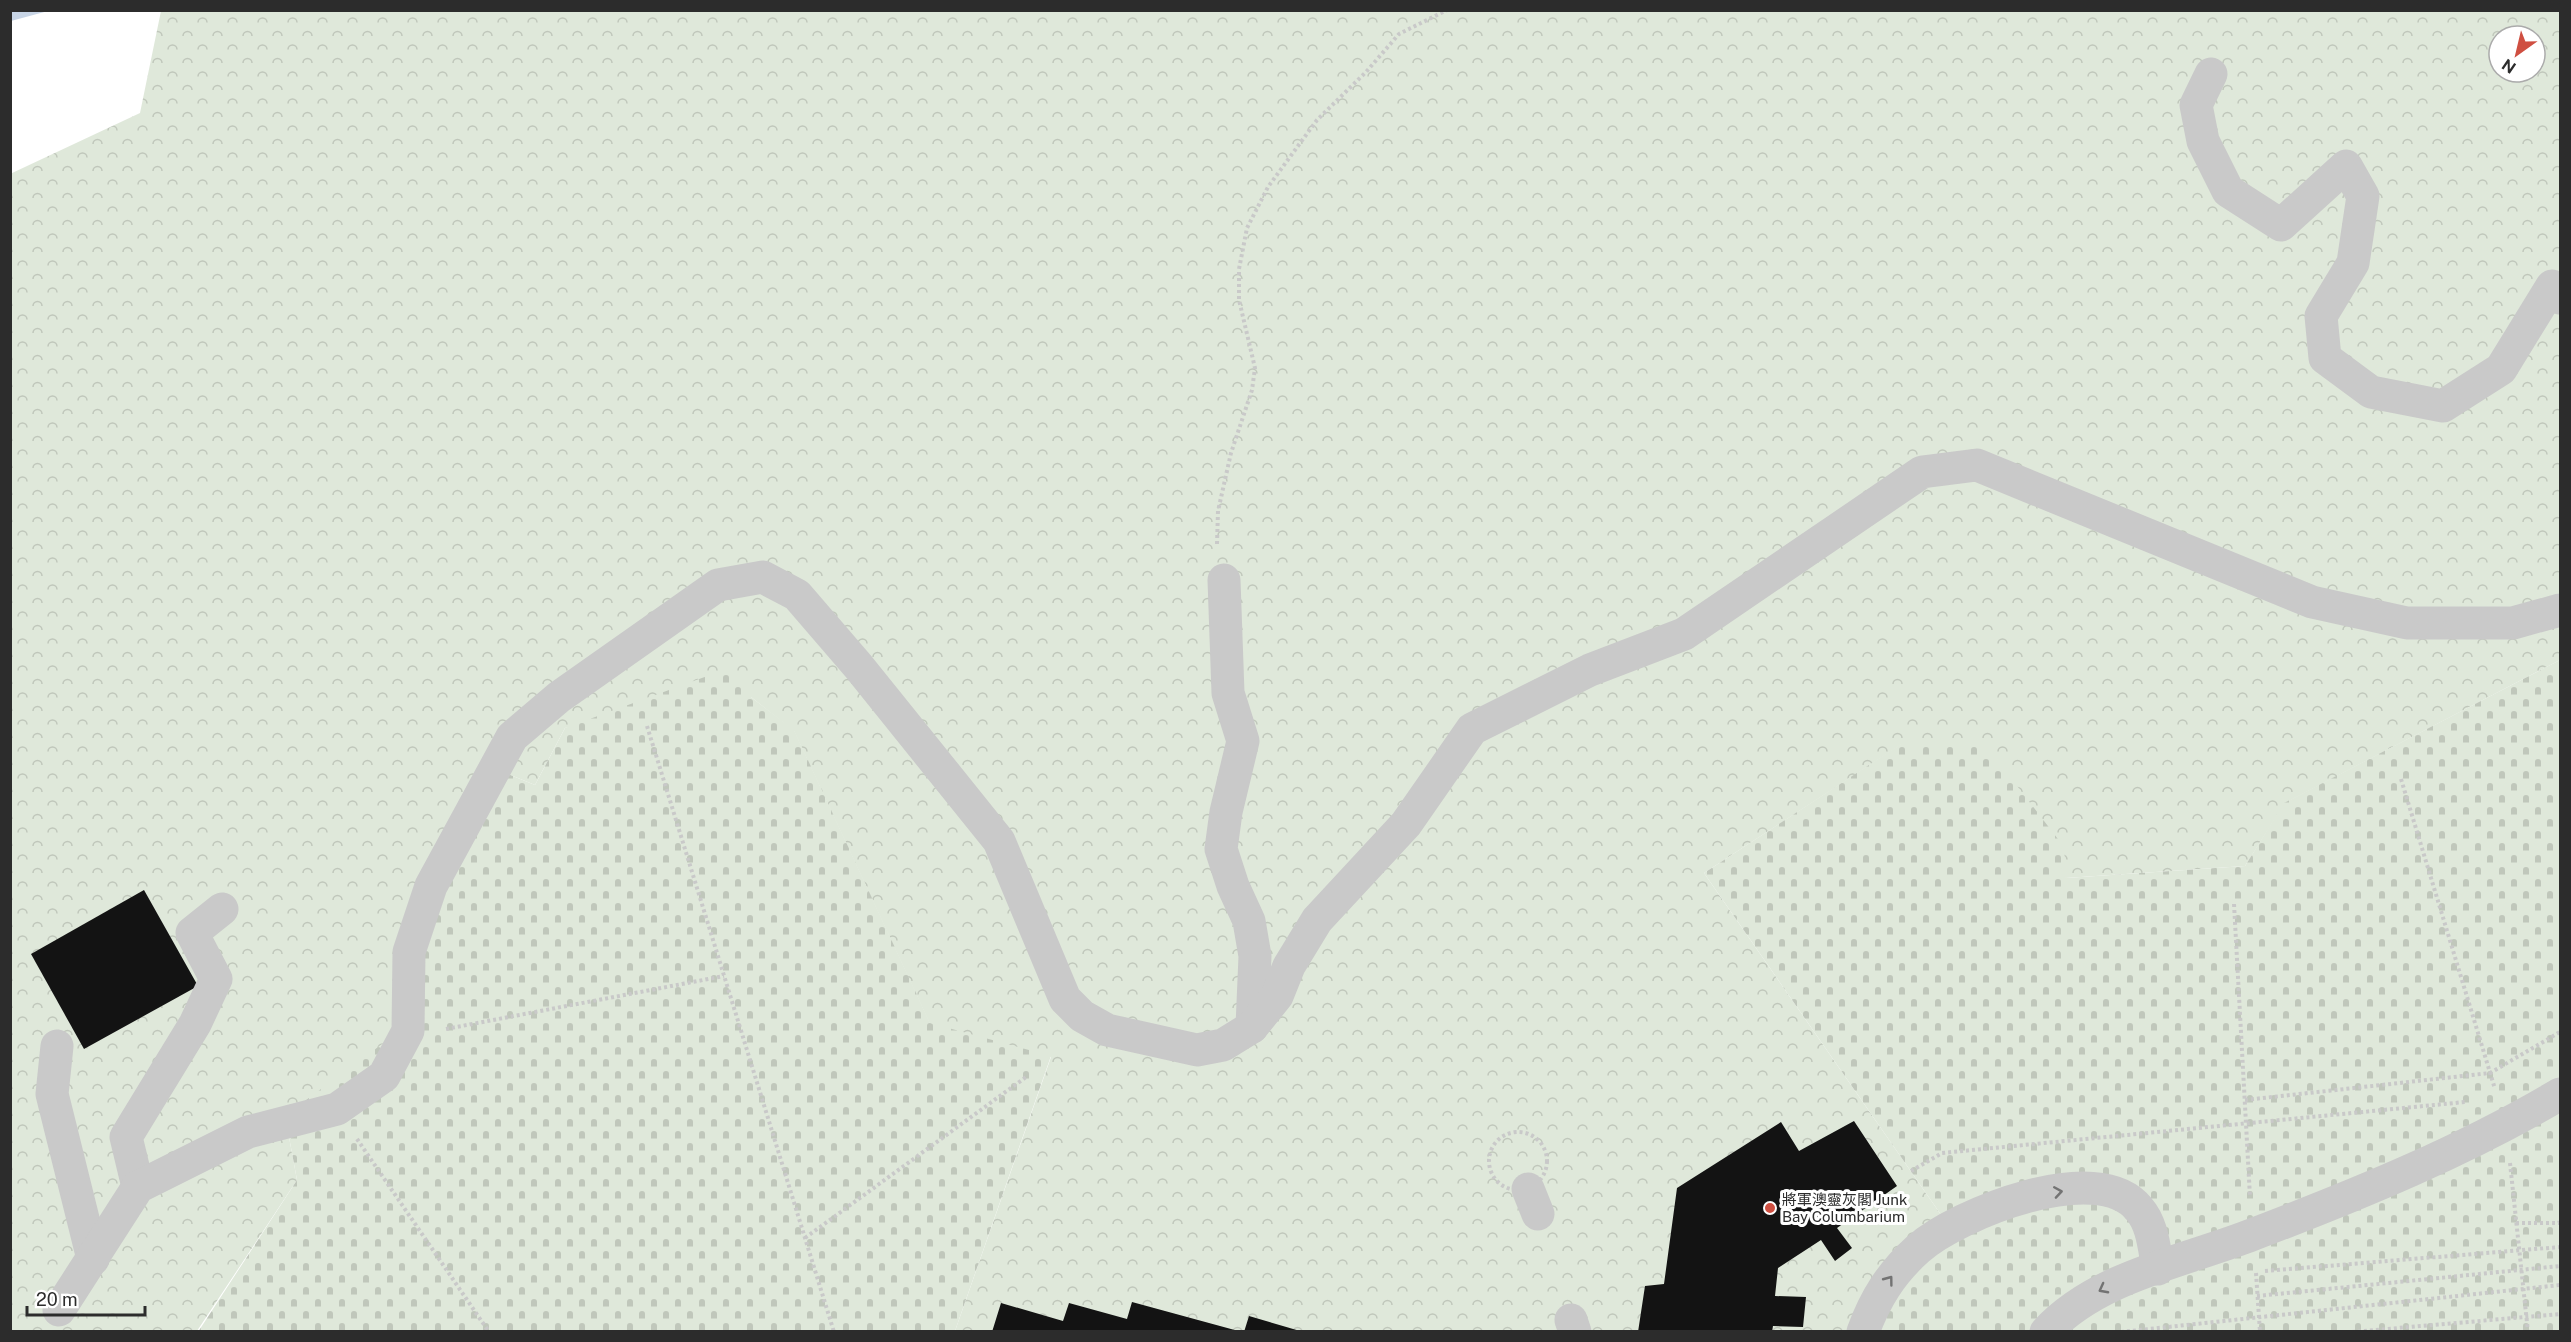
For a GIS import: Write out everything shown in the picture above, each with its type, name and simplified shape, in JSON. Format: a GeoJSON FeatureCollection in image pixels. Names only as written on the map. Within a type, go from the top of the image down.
{"type":"FeatureCollection","features":[{"type":"Feature","properties":{"kind":"street"},"geometry":{"type":"LineString","coordinates":[[2211,74],[2196,105],[2203,141],[2228,191],[2281,225],[2346,166],[2363,196],[2353,263],[2321,316],[2325,358],[2371,392],[2443,406],[2501,369],[2552,286],[2560,298]]}},
{"type":"Feature","properties":{"kind":"street"},"geometry":{"type":"LineString","coordinates":[[59,1310],[138,1187],[249,1132],[337,1109],[384,1076],[408,1031],[409,952],[431,886],[512,737],[559,697],[718,585],[763,577],[797,595],[859,667],[999,841],[1053,976],[1065,999],[1082,1016],[1107,1030],[1197,1050],[1223,1045],[1252,1027],[1277,996],[1289,966],[1317,920],[1406,824],[1472,729],[1590,670],[1684,634],[1922,472],[1977,465],[2312,602],[2407,623],[2513,623],[2560,610]]}},
{"type":"Feature","properties":{"kind":"street"},"geometry":{"type":"LineString","coordinates":[[1224,580],[1228,693],[1243,741],[1226,812],[1221,849],[1233,886],[1249,921],[1256,956],[1252,1027]]}},
{"type":"Feature","properties":{"kind":"street"},"geometry":{"type":"LineString","coordinates":[[138,1187],[126,1137],[195,1024],[216,979],[192,933],[222,909]]}},
{"type":"Feature","properties":{"kind":"street"},"geometry":{"type":"LineString","coordinates":[[57,1046],[52,1094],[93,1259]]}},
{"type":"Feature","properties":{"kind":"street"},"geometry":{"type":"LineString","coordinates":[[2046,1332],[2061,1315],[2106,1287],[2253,1235],[2359,1193],[2502,1112],[2560,1094]]}},
{"type":"Feature","properties":{"kind":"street"},"geometry":{"type":"LineString","coordinates":[[1863,1332],[1883,1288],[1897,1269],[1919,1248],[1964,1220],[2022,1198],[2078,1188],[2110,1190],[2127,1197],[2138,1207],[2148,1222],[2158,1269]]}},
{"type":"Feature","properties":{"kind":"path"},"geometry":{"type":"LineString","coordinates":[[1217,546],[1218,511],[1232,453],[1252,390],[1255,368],[1239,300],[1239,269],[1247,228],[1268,188],[1317,120],[1366,72],[1399,34],[1447,10]]}},
{"type":"Feature","properties":{"kind":"path"},"geometry":{"type":"LineString","coordinates":[[647,726],[834,1332]]}},
{"type":"Feature","properties":{"kind":"path"},"geometry":{"type":"LineString","coordinates":[[2401,779],[2502,1112],[2528,1332]]}},
{"type":"Feature","properties":{"kind":"path"},"geometry":{"type":"LineString","coordinates":[[2234,904],[2260,1332]]}},
{"type":"Feature","properties":{"kind":"path"},"geometry":{"type":"LineString","coordinates":[[442,1030],[724,976]]}},
{"type":"Feature","properties":{"kind":"path"},"geometry":{"type":"LineString","coordinates":[[2245,1100],[2490,1073],[2560,1032]]}},
{"type":"Feature","properties":{"kind":"path"},"geometry":{"type":"LineString","coordinates":[[805,1238],[1026,1077]]}},
{"type":"Feature","properties":{"kind":"path"},"geometry":{"type":"LineString","coordinates":[[337,1109],[489,1332]]}},
{"type":"Feature","properties":{"kind":"path"},"geometry":{"type":"LineString","coordinates":[[1911,1171],[1942,1153],[2246,1122],[2502,1112]]}},
{"type":"Feature","properties":{"kind":"path"},"geometry":{"type":"LineString","coordinates":[[2516,1223],[2559,1223],[2560,1220]]}},
{"type":"Feature","properties":{"kind":"path"},"geometry":{"type":"LineString","coordinates":[[2256,1272],[2560,1247]]}},
{"type":"Feature","properties":{"kind":"path"},"geometry":{"type":"LineString","coordinates":[[2257,1296],[2560,1266]]}},
{"type":"Feature","properties":{"kind":"path"},"geometry":{"type":"LineString","coordinates":[[2121,1332],[2560,1285]]}},
{"type":"Feature","properties":{"kind":"path"},"geometry":{"type":"LineString","coordinates":[[2352,1332],[2560,1314]]}},
{"type":"Feature","properties":{"kind":"green space"},"geometry":{"type":"Polygon","coordinates":[[[161,11],[2560,11],[2560,660],[2285,803],[2245,866],[2066,878],[1985,745],[1902,744],[1704,873],[1946,1222],[1865,1331],[955,1331],[1051,1057],[930,1024],[794,731],[751,697],[565,728],[535,785],[486,765],[408,1025],[289,1137],[297,1180],[197,1331],[11,1331],[10,174],[140,113],[161,11]]]}},
{"type":"Feature","properties":{"kind":"green space"},"geometry":{"type":"Polygon","coordinates":[[[2560,660],[2560,1331],[1865,1331],[1946,1222],[1704,873],[1901,744],[1985,744],[2064,847],[2066,878],[2245,866],[2284,803],[2560,660]]]}},
{"type":"Feature","properties":{"kind":"green space"},"geometry":{"type":"Polygon","coordinates":[[[732,667],[751,697],[794,730],[930,1023],[1051,1056],[955,1331],[198,1332],[297,1180],[289,1137],[298,1106],[408,1025],[397,956],[486,765],[535,785],[565,728],[732,667]]]}},
{"type":"Feature","properties":{"kind":"water"},"geometry":{"type":"Polygon","coordinates":[[[11,10],[48,10],[48,11],[11,21],[11,10]]]}},
{"type":"Feature","properties":{"kind":"building"},"geometry":{"type":"Polygon","coordinates":[[[144,890],[198,986],[84,1049],[31,954],[144,890]]]}},
{"type":"Feature","properties":{"kind":"building","name":"將軍澳靈灰閣 Junk Bay Columbarium"},"geometry":{"type":"Polygon","coordinates":[[[1854,1121],[1897,1186],[1837,1228],[1852,1248],[1835,1261],[1821,1240],[1778,1268],[1775,1296],[1806,1297],[1803,1327],[1773,1326],[1772,1332],[1638,1332],[1645,1286],[1664,1284],[1677,1188],[1781,1122],[1799,1151],[1854,1121]]]}},
{"type":"Feature","properties":{"kind":"building"},"geometry":{"type":"Polygon","coordinates":[[[1132,1302],[1242,1332],[992,1332],[1001,1303],[1063,1321],[1069,1303],[1127,1319],[1132,1302]]]}},
{"type":"Feature","properties":{"kind":"building"},"geometry":{"type":"Polygon","coordinates":[[[1249,1316],[1300,1331],[1300,1332],[1244,1332],[1249,1316]]]}},
{"type":"Feature","properties":{"kind":"place","name":"將軍澳靈灰閣 Junk Bay Columbarium"},"geometry":{"type":"Point","coordinates":[1770,1208]}}]}
